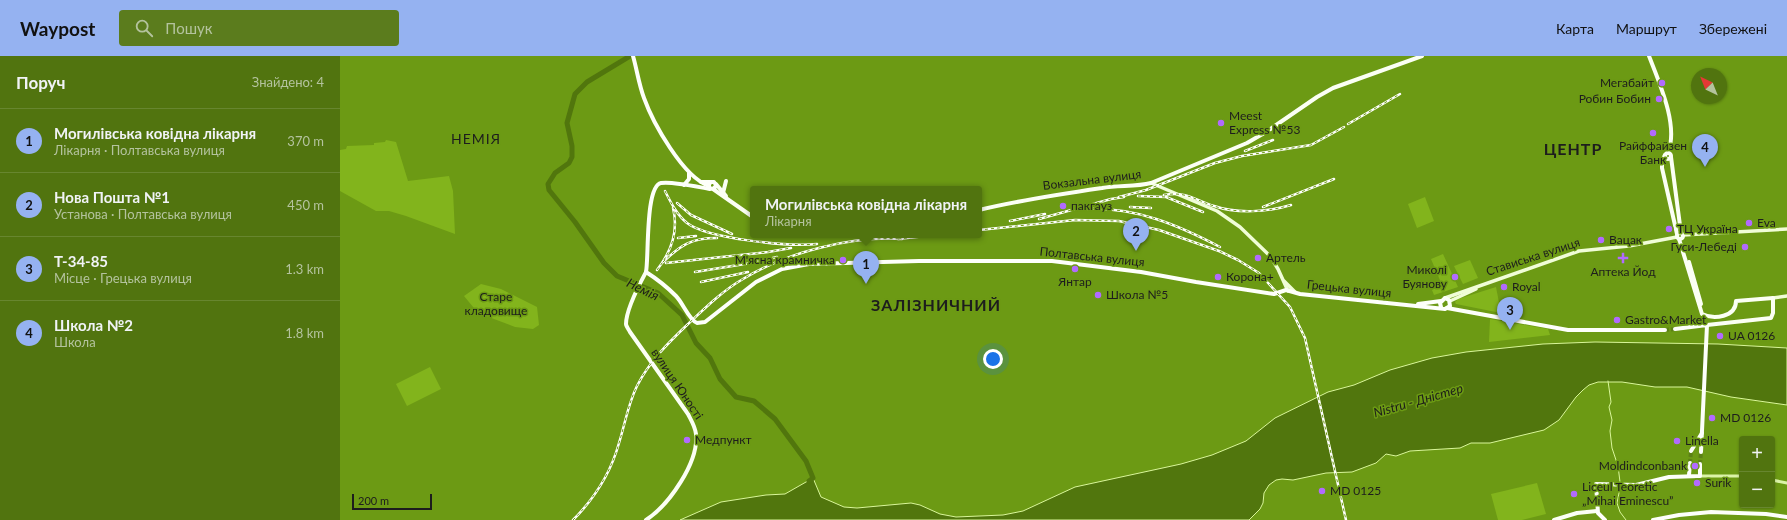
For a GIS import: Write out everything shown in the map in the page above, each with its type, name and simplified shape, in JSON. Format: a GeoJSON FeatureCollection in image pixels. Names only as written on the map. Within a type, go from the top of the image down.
{"type":"FeatureCollection","features":[{"type":"Feature","properties":{"kind":"highway"},"geometry":{"type":"LineString","coordinates":[[633,56],[643,96],[651,116],[689,173],[701,182],[710,186]]}},
{"type":"Feature","properties":{"kind":"highway"},"geometry":{"type":"LineString","coordinates":[[683,185],[689,179],[689,173]]}},
{"type":"Feature","properties":{"kind":"highway"},"geometry":{"type":"LineString","coordinates":[[646,272],[647,238],[655,188],[661,183],[699,187],[716,184]]}},
{"type":"Feature","properties":{"kind":"highway","name":"Полтавська вулиця"},"geometry":{"type":"LineString","coordinates":[[646,272],[668,288],[683,305],[693,321],[700,324],[705,322],[733,298],[763,278],[782,269],[809,264],[918,261],[1052,261],[1123,270],[1274,294],[1287,291]]}},
{"type":"Feature","properties":{"kind":"highway","name":"Грецька вулиця"},"geometry":{"type":"LineString","coordinates":[[1287,291],[1447,308]]}},
{"type":"Feature","properties":{"kind":"highway"},"geometry":{"type":"LineString","coordinates":[[1441,307],[1440,303],[1443,299],[1461,310]]}},
{"type":"Feature","properties":{"kind":"highway","name":"Грецька вулиця"},"geometry":{"type":"LineString","coordinates":[[1410,305],[1443,299]]}},
{"type":"Feature","properties":{"kind":"highway"},"geometry":{"type":"LineString","coordinates":[[1450,302],[1447,308],[1568,330],[1665,330]]}},
{"type":"Feature","properties":{"kind":"highway"},"geometry":{"type":"LineString","coordinates":[[1675,329],[1707,325],[1701,452]]}},
{"type":"Feature","properties":{"kind":"highway"},"geometry":{"type":"LineString","coordinates":[[1691,451],[1702,433]]}},
{"type":"Feature","properties":{"kind":"highway"},"geometry":{"type":"LineString","coordinates":[[1689,475],[1690,463]]}},
{"type":"Feature","properties":{"kind":"highway"},"geometry":{"type":"LineString","coordinates":[[1604,520],[1599,516],[1597,511],[1596,484],[1639,485],[1669,477],[1689,475],[1700,476],[1700,464]]}},
{"type":"Feature","properties":{"kind":"highway"},"geometry":{"type":"LineString","coordinates":[[1653,520],[1679,515],[1711,512],[1766,514],[1787,517]]}},
{"type":"Feature","properties":{"kind":"main road"},"geometry":{"type":"LineString","coordinates":[[1151,183],[1247,143],[1333,88],[1422,56]]}},
{"type":"Feature","properties":{"kind":"main road"},"geometry":{"type":"LineString","coordinates":[[1650,56],[1662,92],[1671,131],[1667,154],[1662,161],[1662,168],[1699,309],[1702,314],[1708,317],[1716,317],[1730,313],[1736,308],[1736,301],[1787,296]]}},
{"type":"Feature","properties":{"kind":"main road"},"geometry":{"type":"LineString","coordinates":[[1667,154],[1671,154],[1680,237]]}},
{"type":"Feature","properties":{"kind":"main road"},"geometry":{"type":"LineString","coordinates":[[723,193],[726,181]]}},
{"type":"Feature","properties":{"kind":"main road","name":"Вокзальна вулиця"},"geometry":{"type":"LineString","coordinates":[[982,209],[1037,197],[1122,185],[1142,185],[1151,183],[1217,211],[1236,224],[1270,256],[1278,269],[1287,291]]}},
{"type":"Feature","properties":{"kind":"main road"},"geometry":{"type":"LineString","coordinates":[[716,184],[729,200]]}},
{"type":"Feature","properties":{"kind":"main road"},"geometry":{"type":"LineString","coordinates":[[710,186],[750,215]]}},
{"type":"Feature","properties":{"kind":"main road","name":"Стависька вулиця"},"geometry":{"type":"LineString","coordinates":[[1443,299],[1579,251],[1629,246],[1680,237],[1787,229]]}},
{"type":"Feature","properties":{"kind":"main road","name":"Стависька вулиця"},"geometry":{"type":"LineString","coordinates":[[1450,302],[1483,287],[1582,252],[1629,248],[1680,237]]}},
{"type":"Feature","properties":{"kind":"main road","name":"вулиця Юності"},"geometry":{"type":"LineString","coordinates":[[646,272],[642,278],[628,313],[626,325],[688,414],[695,428],[696,434],[695,448],[690,463],[677,485],[659,510],[646,520]]}},
{"type":"Feature","properties":{"kind":"main road"},"geometry":{"type":"LineString","coordinates":[[1280,292],[1283,281]]}},
{"type":"Feature","properties":{"kind":"main road","name":"Вокзальна вулиця"},"geometry":{"type":"LineString","coordinates":[[1283,281],[1296,293]]}},
{"type":"Feature","properties":{"kind":"main road"},"geometry":{"type":"LineString","coordinates":[[1707,325],[1768,318],[1772,316],[1773,298]]}},
{"type":"Feature","properties":{"kind":"main road"},"geometry":{"type":"LineString","coordinates":[[1554,520],[1577,513],[1597,511]]}},
{"type":"Feature","properties":{"kind":"street"},"geometry":{"type":"LineString","coordinates":[[1700,476],[1739,476]]}},
{"type":"Feature","properties":{"kind":"street"},"geometry":{"type":"LineString","coordinates":[[1775,481],[1787,483]]}},
{"type":"Feature","properties":{"kind":"green space"},"geometry":{"type":"Polygon","coordinates":[[[386,140],[396,142],[408,181],[449,176],[453,191],[455,234],[389,211],[376,211],[340,191],[340,150],[346,149],[347,146],[374,145],[374,143],[385,142],[386,140]]]}},
{"type":"Feature","properties":{"kind":"green space"},"geometry":{"type":"Polygon","coordinates":[[[1425,197],[1434,221],[1417,228],[1408,204],[1425,197]]]}},
{"type":"Feature","properties":{"kind":"green space"},"geometry":{"type":"Polygon","coordinates":[[[1443,254],[1458,287],[1434,295],[1432,290],[1442,285],[1431,259],[1443,254]]]}},
{"type":"Feature","properties":{"kind":"green space"},"geometry":{"type":"Polygon","coordinates":[[[1470,260],[1478,278],[1463,284],[1454,266],[1470,260]]]}},
{"type":"Feature","properties":{"kind":"green space","name":"Старе кладовище"},"geometry":{"type":"Polygon","coordinates":[[[481,284],[501,289],[537,307],[539,325],[533,329],[515,327],[478,313],[464,296],[481,284]]]}},
{"type":"Feature","properties":{"kind":"green space"},"geometry":{"type":"Polygon","coordinates":[[[1496,287],[1501,313],[1456,304],[1455,302],[1458,299],[1496,287]]]}},
{"type":"Feature","properties":{"kind":"green space"},"geometry":{"type":"Polygon","coordinates":[[[1490,319],[1548,329],[1550,335],[1489,342],[1490,319]]]}},
{"type":"Feature","properties":{"kind":"green space"},"geometry":{"type":"Polygon","coordinates":[[[430,367],[441,389],[407,406],[396,384],[430,367]]]}},
{"type":"Feature","properties":{"kind":"green space"},"geometry":{"type":"Polygon","coordinates":[[[1537,483],[1546,514],[1522,520],[1498,520],[1491,494],[1537,483]]]}},
{"type":"Feature","properties":{"kind":"water","name":"Nistru - Дністер"},"geometry":{"type":"Polygon","coordinates":[[[1595,342],[1718,344],[1787,348],[1787,405],[1731,397],[1687,387],[1655,387],[1622,382],[1598,382],[1589,385],[1583,390],[1559,420],[1544,430],[1490,443],[1471,443],[1460,448],[1410,451],[1396,456],[1386,454],[1376,463],[1352,472],[1326,473],[1293,480],[1276,480],[1269,485],[1264,493],[1263,503],[1260,509],[1249,520],[680,520],[721,502],[766,495],[785,494],[813,478],[821,497],[844,507],[857,508],[911,503],[920,505],[940,514],[956,517],[1003,515],[1023,511],[1075,487],[1181,464],[1212,455],[1246,441],[1275,418],[1328,392],[1354,385],[1390,370],[1432,358],[1466,352],[1543,344],[1595,342]]]}},
{"type":"Feature","properties":{"kind":"pier"},"geometry":{"type":"Polygon","coordinates":[[[1319,394],[1337,475],[1335,475],[1317,395],[1319,394]]]}},
{"type":"Feature","properties":{"kind":"waterway","name":"Немія"},"geometry":{"type":"LineString","coordinates":[[630,56],[587,82],[575,94],[567,123],[572,146],[572,157],[569,163],[555,173],[548,184],[549,190],[575,222],[604,263],[617,276],[658,293],[682,315],[696,343],[710,358],[720,379],[736,397],[754,401],[775,419],[806,461],[813,478],[809,481]]}},
{"type":"Feature","properties":{"kind":"waterway"},"geometry":{"type":"LineString","coordinates":[[1608,381],[1611,402],[1609,407],[1612,420],[1610,431],[1612,448],[1618,466],[1620,482]]}},
{"type":"Feature","properties":{"kind":"waterway"},"geometry":{"type":"LineString","coordinates":[[1620,488],[1617,503],[1620,512],[1626,520]]}},
{"type":"Feature","properties":{"kind":"tunnel"},"geometry":{"type":"LineString","coordinates":[[1665,330],[1675,329]]}},
{"type":"Feature","properties":{"kind":"tunnel"},"geometry":{"type":"LineString","coordinates":[[1690,463],[1691,451]]}},
{"type":"Feature","properties":{"kind":"tunnel"},"geometry":{"type":"LineString","coordinates":[[1700,464],[1701,452]]}},
{"type":"Feature","properties":{"kind":"railway"},"geometry":{"type":"LineString","coordinates":[[1348,124],[1400,94]]}},
{"type":"Feature","properties":{"kind":"railway"},"geometry":{"type":"LineString","coordinates":[[1119,197],[1146,190],[1215,163],[1242,156],[1311,145],[1344,127]]}},
{"type":"Feature","properties":{"kind":"railway"},"geometry":{"type":"LineString","coordinates":[[1245,151],[1273,140]]}},
{"type":"Feature","properties":{"kind":"railway"},"geometry":{"type":"LineString","coordinates":[[1263,207],[1334,179]]}},
{"type":"Feature","properties":{"kind":"railway"},"geometry":{"type":"LineString","coordinates":[[665,191],[677,213],[687,223],[698,229],[750,241],[805,245],[817,244]]}},
{"type":"Feature","properties":{"kind":"railway"},"geometry":{"type":"LineString","coordinates":[[1164,195],[1184,195],[1223,209],[1242,211],[1263,211],[1291,205]]}},
{"type":"Feature","properties":{"kind":"railway"},"geometry":{"type":"LineString","coordinates":[[1138,196],[1166,197],[1203,212]]}},
{"type":"Feature","properties":{"kind":"railway"},"geometry":{"type":"LineString","coordinates":[[1039,219],[1111,199],[1124,197]]}},
{"type":"Feature","properties":{"kind":"railway"},"geometry":{"type":"LineString","coordinates":[[677,203],[691,215],[732,234]]}},
{"type":"Feature","properties":{"kind":"railway"},"geometry":{"type":"LineString","coordinates":[[1130,207],[1151,208]]}},
{"type":"Feature","properties":{"kind":"railway"},"geometry":{"type":"LineString","coordinates":[[657,270],[670,249],[675,225],[673,208]]}},
{"type":"Feature","properties":{"kind":"railway"},"geometry":{"type":"LineString","coordinates":[[1087,209],[1105,209],[1140,214],[1172,225],[1220,247]]}},
{"type":"Feature","properties":{"kind":"railway"},"geometry":{"type":"LineString","coordinates":[[1010,221],[1045,214]]}},
{"type":"Feature","properties":{"kind":"railway"},"geometry":{"type":"LineString","coordinates":[[982,230],[1075,220],[1119,221],[1159,230],[1219,251],[1238,260],[1259,273],[1290,307],[1305,338],[1346,520]]}},
{"type":"Feature","properties":{"kind":"railway"},"geometry":{"type":"LineString","coordinates":[[678,238],[696,236]]}},
{"type":"Feature","properties":{"kind":"railway"},"geometry":{"type":"LineString","coordinates":[[663,262],[675,251],[693,241],[717,238]]}},
{"type":"Feature","properties":{"kind":"railway"},"geometry":{"type":"LineString","coordinates":[[898,239],[907,238]]}},
{"type":"Feature","properties":{"kind":"railway"},"geometry":{"type":"LineString","coordinates":[[573,520],[595,494],[606,475],[616,454],[631,400],[647,369],[666,346],[714,300],[735,284],[760,269],[799,254],[841,243],[862,240],[902,239]]}},
{"type":"Feature","properties":{"kind":"railway"},"geometry":{"type":"LineString","coordinates":[[666,263],[768,252],[791,248]]}},
{"type":"Feature","properties":{"kind":"railway"},"geometry":{"type":"LineString","coordinates":[[695,272],[751,263],[777,257]]}},
{"type":"Feature","properties":{"kind":"railway"},"geometry":{"type":"LineString","coordinates":[[701,282],[748,272]]}},
{"type":"Feature","properties":{"kind":"place","name":"Мегабайт"},"geometry":{"type":"Point","coordinates":[1662,83]}},
{"type":"Feature","properties":{"kind":"place","name":"Робин Бобин"},"geometry":{"type":"Point","coordinates":[1659,99]}},
{"type":"Feature","properties":{"kind":"place","name":"Meest Express №53"},"geometry":{"type":"Point","coordinates":[1221,123]}},
{"type":"Feature","properties":{"kind":"place","name":"Райффайзен Банк"},"geometry":{"type":"Point","coordinates":[1653,133]}},
{"type":"Feature","properties":{"kind":"place","name":"Школа №2"},"geometry":{"type":"Point","coordinates":[1705,167]}},
{"type":"Feature","properties":{"kind":"place","name":"пакгауз"},"geometry":{"type":"Point","coordinates":[1063,206]}},
{"type":"Feature","properties":{"kind":"place","name":"Eva"},"geometry":{"type":"Point","coordinates":[1749,223]}},
{"type":"Feature","properties":{"kind":"place","name":"ТЦ Україна"},"geometry":{"type":"Point","coordinates":[1669,229]}},
{"type":"Feature","properties":{"kind":"place","name":"Вацак"},"geometry":{"type":"Point","coordinates":[1601,240]}},
{"type":"Feature","properties":{"kind":"place","name":"Гуси-Лебеді"},"geometry":{"type":"Point","coordinates":[1745,247]}},
{"type":"Feature","properties":{"kind":"place","name":"Нова Пошта №1"},"geometry":{"type":"Point","coordinates":[1136,251]}},
{"type":"Feature","properties":{"kind":"place","name":"Артель"},"geometry":{"type":"Point","coordinates":[1258,258]}},
{"type":"Feature","properties":{"kind":"place","name":"Аптека Йод"},"geometry":{"type":"Point","coordinates":[1623,258]}},
{"type":"Feature","properties":{"kind":"place","name":"М'ясна крамничка"},"geometry":{"type":"Point","coordinates":[843,260]}},
{"type":"Feature","properties":{"kind":"place","name":"Янтар"},"geometry":{"type":"Point","coordinates":[1075,269]}},
{"type":"Feature","properties":{"kind":"place","name":"Корона+"},"geometry":{"type":"Point","coordinates":[1218,277]}},
{"type":"Feature","properties":{"kind":"place","name":"Миколі Буянову"},"geometry":{"type":"Point","coordinates":[1455,277]}},
{"type":"Feature","properties":{"kind":"place","name":"Могилівська ковідна лікарня"},"geometry":{"type":"Point","coordinates":[866,284]}},
{"type":"Feature","properties":{"kind":"place","name":"Royal"},"geometry":{"type":"Point","coordinates":[1504,287]}},
{"type":"Feature","properties":{"kind":"place","name":"Школа №5"},"geometry":{"type":"Point","coordinates":[1098,295]}},
{"type":"Feature","properties":{"kind":"place","name":"Gastro&Market"},"geometry":{"type":"Point","coordinates":[1617,320]}},
{"type":"Feature","properties":{"kind":"place","name":"Т-34-85"},"geometry":{"type":"Point","coordinates":[1510,330]}},
{"type":"Feature","properties":{"kind":"place","name":"UA 0126"},"geometry":{"type":"Point","coordinates":[1720,336]}},
{"type":"Feature","properties":{"kind":"place","name":"MD 0126"},"geometry":{"type":"Point","coordinates":[1712,418]}},
{"type":"Feature","properties":{"kind":"place","name":"Медпункт"},"geometry":{"type":"Point","coordinates":[687,440]}},
{"type":"Feature","properties":{"kind":"place","name":"Linella"},"geometry":{"type":"Point","coordinates":[1677,441]}},
{"type":"Feature","properties":{"kind":"place","name":"Moldindconbank"},"geometry":{"type":"Point","coordinates":[1695,466]}},
{"type":"Feature","properties":{"kind":"place","name":"Surik"},"geometry":{"type":"Point","coordinates":[1697,483]}},
{"type":"Feature","properties":{"kind":"place","name":"MD 0125"},"geometry":{"type":"Point","coordinates":[1322,491]}},
{"type":"Feature","properties":{"kind":"place","name":"Liceul Teoretic „Mihai Eminescu”"},"geometry":{"type":"Point","coordinates":[1574,494]}},
{"type":"Feature","properties":{"kind":"district","name":"НЕМІЯ"},"geometry":{"type":"Point","coordinates":[476,139]}},
{"type":"Feature","properties":{"kind":"district","name":"ЦЕНТР"},"geometry":{"type":"Point","coordinates":[1573,149]}},
{"type":"Feature","properties":{"kind":"district","name":"ЗАЛІЗНИЧНИЙ"},"geometry":{"type":"Point","coordinates":[936,305]}}]}
